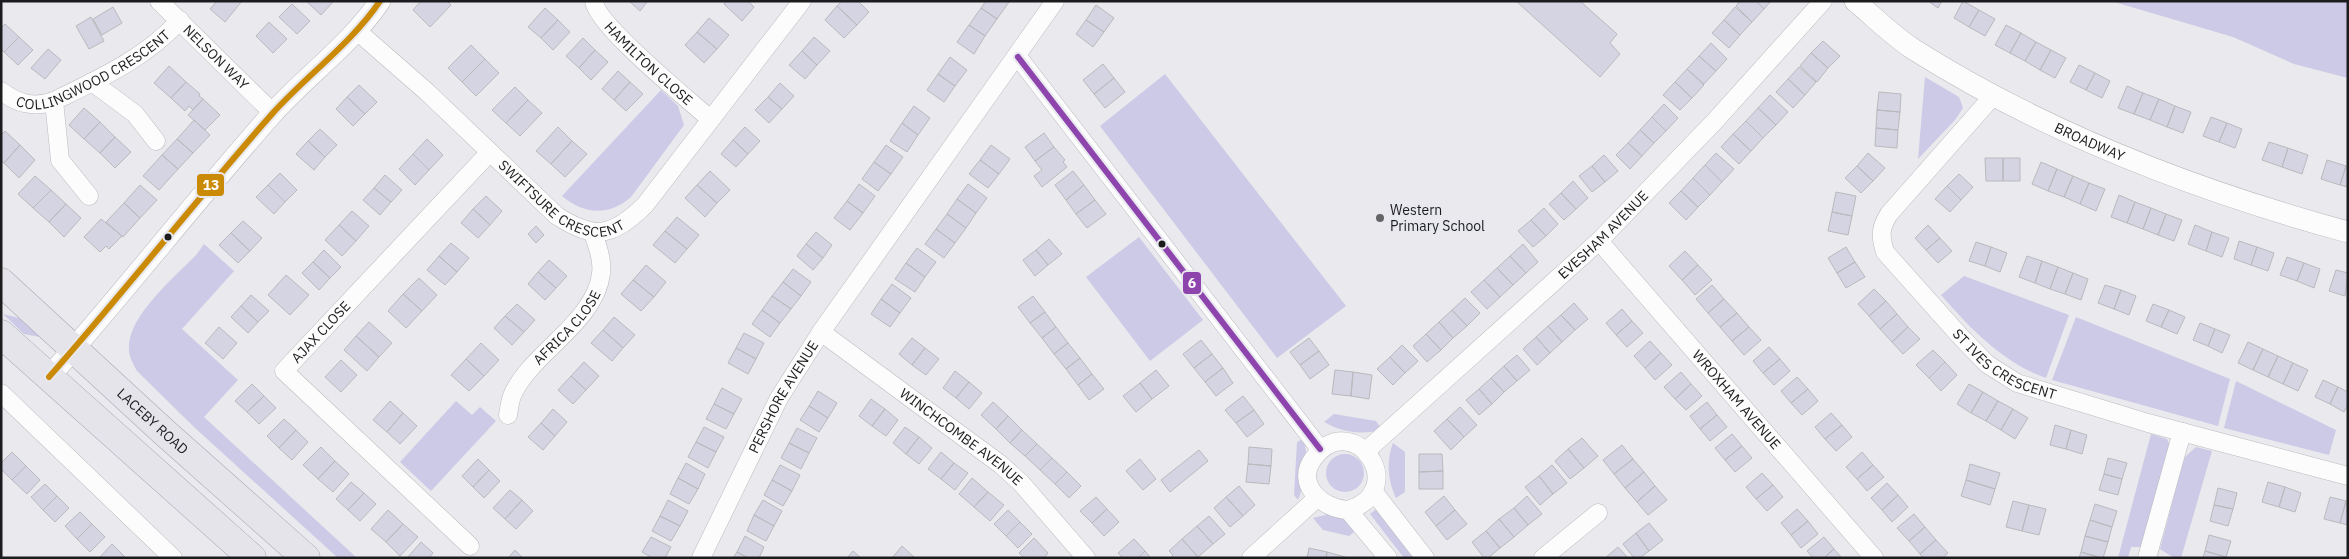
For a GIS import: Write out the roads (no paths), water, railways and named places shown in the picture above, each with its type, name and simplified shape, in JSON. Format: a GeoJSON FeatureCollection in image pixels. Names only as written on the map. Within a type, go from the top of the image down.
{"type":"FeatureCollection","features":[{"type":"Feature","properties":{"kind":"highway","name":"LACEBY ROAD"},"geometry":{"type":"LineString","coordinates":[[1,282],[306,558]]}},
{"type":"Feature","properties":{"kind":"highway"},"geometry":{"type":"LineString","coordinates":[[1,334],[252,558]]}},
{"type":"Feature","properties":{"kind":"street","name":"NELSON WAY"},"geometry":{"type":"LineString","coordinates":[[159,1],[273,113]]}},
{"type":"Feature","properties":{"kind":"street"},"geometry":{"type":"LineString","coordinates":[[49,377],[273,113],[356,30],[380,1]]}},
{"type":"Feature","properties":{"kind":"street","name":"HAMILTON CLOSE"},"geometry":{"type":"LineString","coordinates":[[594,1],[595,7],[608,26],[710,119]]}},
{"type":"Feature","properties":{"kind":"street","name":"SWIFTSURE CRESCENT"},"geometry":{"type":"LineString","coordinates":[[356,30],[427,92],[557,216],[574,227],[593,233],[611,230],[630,220],[645,205],[802,1]]}},
{"type":"Feature","properties":{"kind":"street","name":"PERSHORE AVENUE"},"geometry":{"type":"LineString","coordinates":[[701,558],[779,398],[821,332],[1056,1]]}},
{"type":"Feature","properties":{"kind":"street","name":"EVESHAM AVENUE"},"geometry":{"type":"LineString","coordinates":[[1366,450],[1599,241],[1714,122],[1823,1]]}},
{"type":"Feature","properties":{"kind":"street","name":"BROADWAY"},"geometry":{"type":"LineString","coordinates":[[1855,1],[1912,48],[1993,96],[2092,143],[2182,178],[2311,222],[2348,232]]}},
{"type":"Feature","properties":{"kind":"street","name":"COLLINGWOOD CRESCENT"},"geometry":{"type":"LineString","coordinates":[[1,91],[25,104],[41,105],[54,101],[144,53],[166,36],[180,20]]}},
{"type":"Feature","properties":{"kind":"street"},"geometry":{"type":"LineString","coordinates":[[1018,57],[1320,449]]}},
{"type":"Feature","properties":{"kind":"street"},"geometry":{"type":"LineString","coordinates":[[92,82],[135,114],[156,141]]}},
{"type":"Feature","properties":{"kind":"street","name":"ST IVES CRESCENT"},"geometry":{"type":"LineString","coordinates":[[1993,96],[1889,214],[1881,226],[1881,239],[1885,252],[1960,336],[1987,364],[2017,384],[2182,432],[2348,476]]}},
{"type":"Feature","properties":{"kind":"street"},"geometry":{"type":"LineString","coordinates":[[54,101],[60,160],[89,196]]}},
{"type":"Feature","properties":{"kind":"street","name":"AJAX CLOSE"},"geometry":{"type":"LineString","coordinates":[[470,546],[284,371],[490,152]]}},
{"type":"Feature","properties":{"kind":"street","name":"AFRICA CLOSE"},"geometry":{"type":"LineString","coordinates":[[508,414],[512,396],[526,375],[582,314],[596,294],[602,273],[599,251],[593,233]]}},
{"type":"Feature","properties":{"kind":"street","name":"WROXHAM AVENUE"},"geometry":{"type":"LineString","coordinates":[[1599,241],[1874,558]]}},
{"type":"Feature","properties":{"kind":"street","name":"WINCHCOMBE AVENUE"},"geometry":{"type":"LineString","coordinates":[[821,332],[1000,464],[1020,483],[1086,558]]}},
{"type":"Feature","properties":{"kind":"street"},"geometry":{"type":"LineString","coordinates":[[1,393],[172,558]]}},
{"type":"Feature","properties":{"kind":"street"},"geometry":{"type":"LineString","coordinates":[[2147,558],[2182,432]]}},
{"type":"Feature","properties":{"kind":"street"},"geometry":{"type":"LineString","coordinates":[[1342,441],[1354,443],[1366,450],[1373,460],[1376,471],[1373,491],[1366,500],[1348,510],[1324,505],[1317,498],[1309,485],[1308,473],[1311,462],[1320,449],[1330,443],[1342,441]]}},
{"type":"Feature","properties":{"kind":"street"},"geometry":{"type":"LineString","coordinates":[[1373,491],[1425,558]]}},
{"type":"Feature","properties":{"kind":"street"},"geometry":{"type":"LineString","coordinates":[[1251,558],[1317,498]]}},
{"type":"Feature","properties":{"kind":"street"},"geometry":{"type":"LineString","coordinates":[[1348,510],[1388,558]]}},
{"type":"Feature","properties":{"kind":"street"},"geometry":{"type":"LineString","coordinates":[[1542,558],[1598,513]]}},
{"type":"Feature","properties":{"kind":"place","name":"Western Primary School"},"geometry":{"type":"Point","coordinates":[1380,218]}}]}
